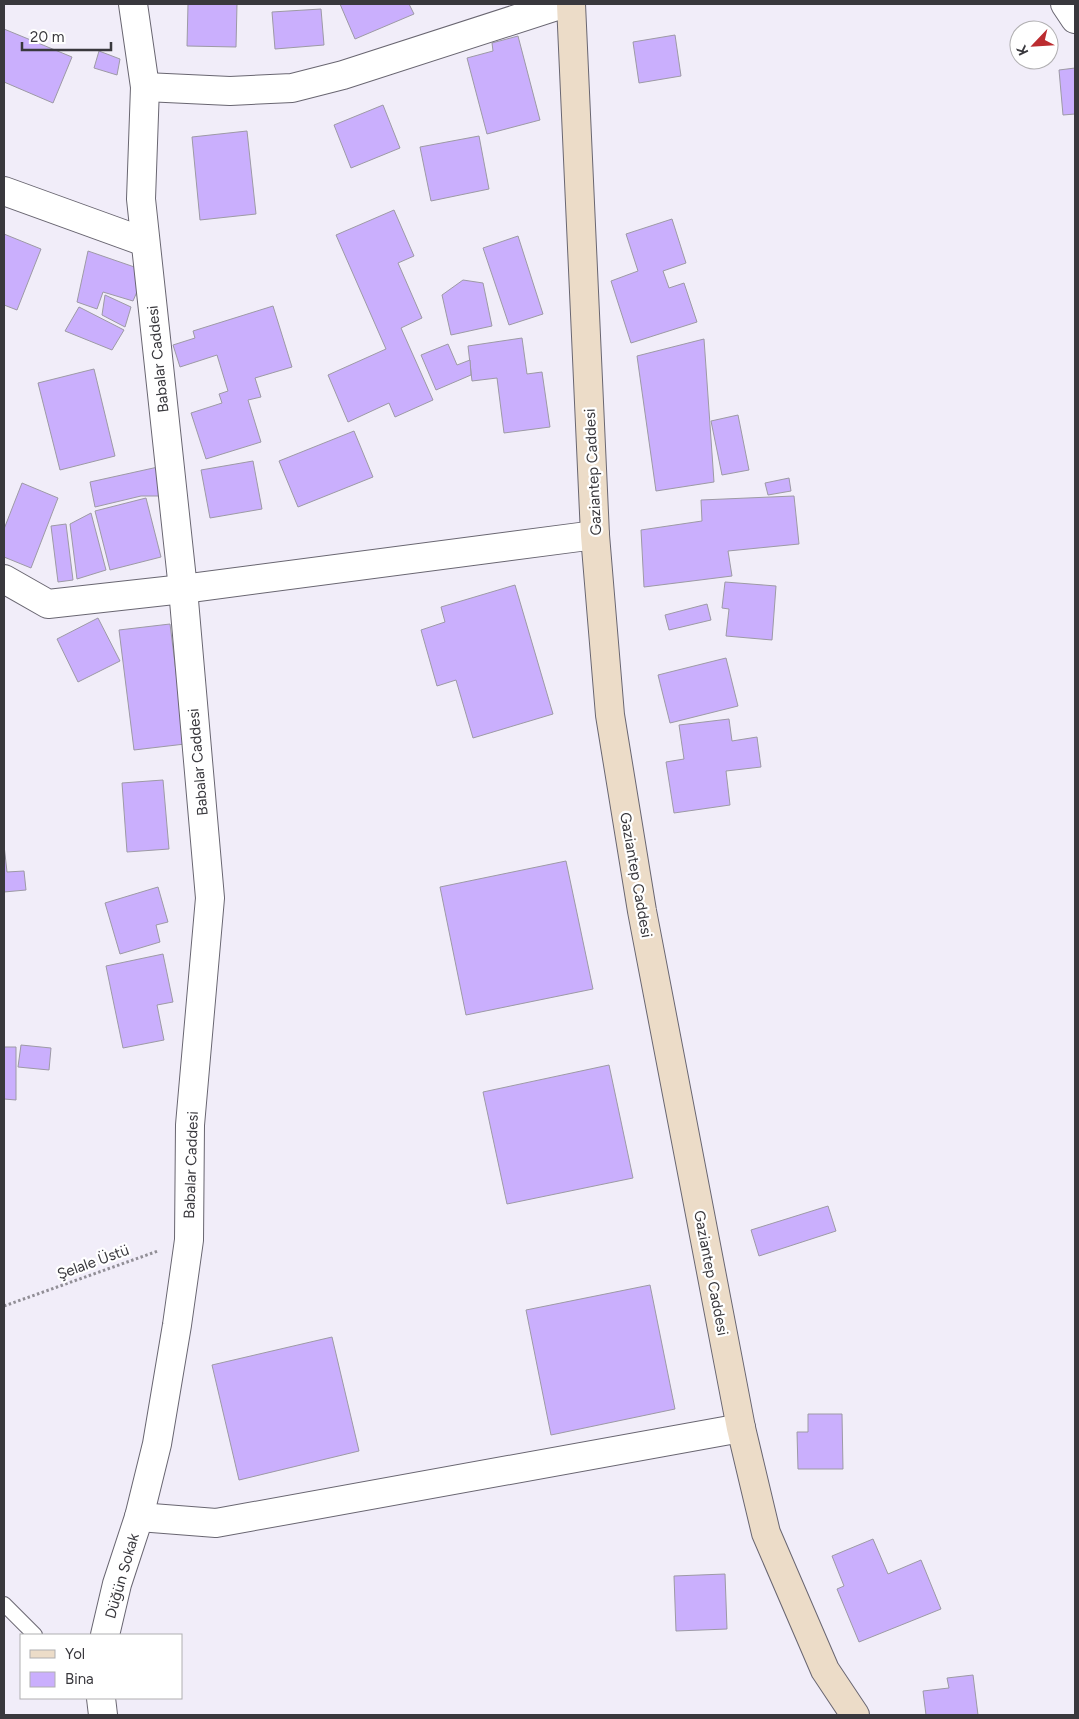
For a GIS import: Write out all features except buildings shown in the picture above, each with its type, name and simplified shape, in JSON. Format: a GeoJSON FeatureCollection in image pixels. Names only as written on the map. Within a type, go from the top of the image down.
{"type":"FeatureCollection","features":[{"type":"Feature","properties":{"kind":"main road","name":"Gaziantep Caddesi"},"geometry":{"type":"LineString","coordinates":[[571,4],[595,535],[610,715],[639,892],[741,1428],[766,1533],[825,1670],[854,1715]]}},
{"type":"Feature","properties":{"kind":"street","name":"Babalar Caddesi"},"geometry":{"type":"LineString","coordinates":[[132,4],[145,86],[141,199],[183,589],[210,898],[190,1125],[189,1240],[157,1444],[139,1517]]}},
{"type":"Feature","properties":{"kind":"street"},"geometry":{"type":"LineString","coordinates":[[145,86],[230,91],[292,88],[343,75],[563,4]]}},
{"type":"Feature","properties":{"kind":"street"},"geometry":{"type":"LineString","coordinates":[[1066,4],[1075,19]]}},
{"type":"Feature","properties":{"kind":"street"},"geometry":{"type":"LineString","coordinates":[[4,191],[145,242]]}},
{"type":"Feature","properties":{"kind":"street"},"geometry":{"type":"LineString","coordinates":[[4,579],[48,604],[183,589],[595,535]]}},
{"type":"Feature","properties":{"kind":"street"},"geometry":{"type":"LineString","coordinates":[[139,1517],[216,1523],[741,1428]]}},
{"type":"Feature","properties":{"kind":"street","name":"Düğün Sokak"},"geometry":{"type":"LineString","coordinates":[[105,1634],[117,1584],[139,1517]]}},
{"type":"Feature","properties":{"kind":"street"},"geometry":{"type":"LineString","coordinates":[[100,1699],[103,1715]]}},
{"type":"Feature","properties":{"kind":"lane"},"geometry":{"type":"LineString","coordinates":[[4,1604],[34,1634]]}},
{"type":"Feature","properties":{"kind":"path","name":"Şelale Üstü"},"geometry":{"type":"LineString","coordinates":[[4,1306],[189,1240]]}}]}
